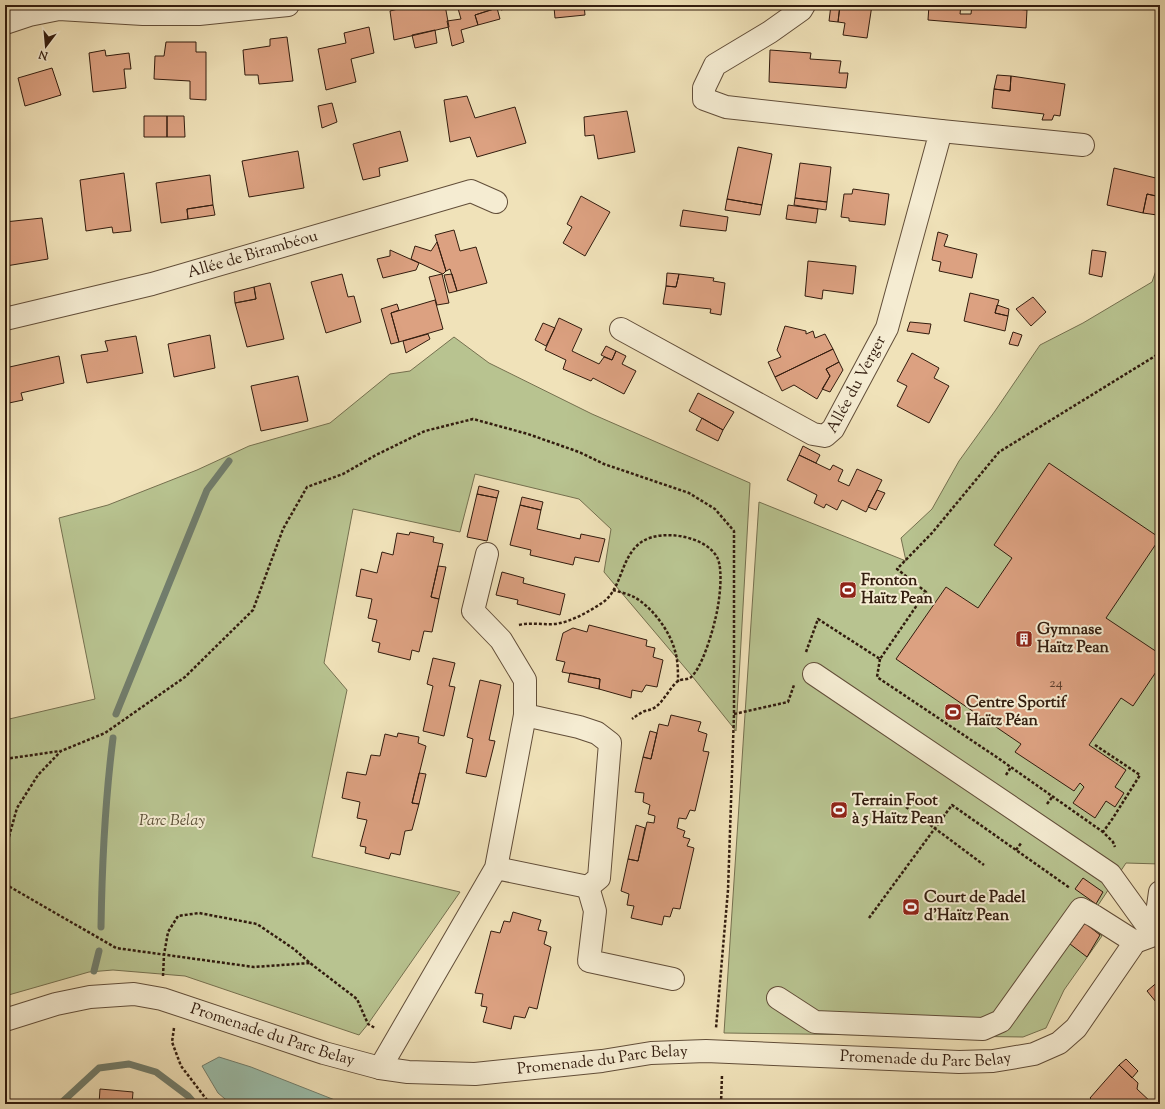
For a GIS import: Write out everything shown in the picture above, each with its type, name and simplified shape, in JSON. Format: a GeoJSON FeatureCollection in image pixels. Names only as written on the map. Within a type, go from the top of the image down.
{"type":"FeatureCollection","features":[{"type":"Feature","properties":{"kind":"street"},"geometry":{"type":"LineString","coordinates":[[5,23],[29,14],[59,10],[105,9],[199,14],[288,5]]}},
{"type":"Feature","properties":{"kind":"street"},"geometry":{"type":"LineString","coordinates":[[804,5],[801,10],[770,32],[716,65],[704,88],[704,99],[726,107],[940,131],[1083,145]]}},
{"type":"Feature","properties":{"kind":"street","name":"Allée du Verger"},"geometry":{"type":"LineString","coordinates":[[621,330],[813,434],[825,436],[833,429],[887,328],[940,131]]}},
{"type":"Feature","properties":{"kind":"street","name":"Allée de Birambéou"},"geometry":{"type":"LineString","coordinates":[[5,319],[152,284],[471,191],[496,202]]}},
{"type":"Feature","properties":{"kind":"street"},"geometry":{"type":"LineString","coordinates":[[380,1068],[496,868],[525,716],[525,680],[501,640],[473,611],[487,554]]}},
{"type":"Feature","properties":{"kind":"street"},"geometry":{"type":"LineString","coordinates":[[804,678],[1110,874],[1149,937]]}},
{"type":"Feature","properties":{"kind":"street"},"geometry":{"type":"LineString","coordinates":[[525,716],[597,732],[610,743],[599,878],[588,887]]}},
{"type":"Feature","properties":{"kind":"street"},"geometry":{"type":"LineString","coordinates":[[496,868],[588,887]]}},
{"type":"Feature","properties":{"kind":"street"},"geometry":{"type":"LineString","coordinates":[[588,887],[595,911],[589,960],[673,979]]}},
{"type":"Feature","properties":{"kind":"street"},"geometry":{"type":"LineString","coordinates":[[1149,937],[1160,892]]}},
{"type":"Feature","properties":{"kind":"street"},"geometry":{"type":"LineString","coordinates":[[778,998],[815,1022],[983,1029],[1001,1021],[1081,909],[1094,916],[1149,937]]}},
{"type":"Feature","properties":{"kind":"street","name":"Promenade du Parc Belay"},"geometry":{"type":"LineString","coordinates":[[5,1020],[56,1004],[90,997],[134,994],[162,999],[324,1053],[380,1068],[408,1072],[475,1074],[651,1053],[706,1051],[959,1062],[993,1061],[1034,1054],[1060,1042],[1076,1028],[1149,937]]}},
{"type":"Feature","properties":{"kind":"path"},"geometry":{"type":"LineString","coordinates":[[1102,869],[1119,858],[1113,842],[1103,832],[1011,767],[877,677],[880,659],[926,592],[897,569],[932,533],[999,452],[1160,352]]}},
{"type":"Feature","properties":{"kind":"path"},"geometry":{"type":"LineString","coordinates":[[514,626],[526,623],[554,624],[570,620],[603,603],[613,590],[632,552],[643,541],[674,535],[690,538],[707,546],[717,558],[720,574],[720,593],[715,620],[707,647],[698,667],[690,678],[678,682],[654,708],[632,719]]}},
{"type":"Feature","properties":{"kind":"path"},"geometry":{"type":"LineString","coordinates":[[613,590],[633,597],[648,608],[660,622],[675,650],[678,682]]}},
{"type":"Feature","properties":{"kind":"path"},"geometry":{"type":"LineString","coordinates":[[805,654],[818,619],[880,659]]}},
{"type":"Feature","properties":{"kind":"path"},"geometry":{"type":"LineString","coordinates":[[734,714],[788,702],[804,678]]}},
{"type":"Feature","properties":{"kind":"path"},"geometry":{"type":"LineString","coordinates":[[1095,744],[1140,775],[1103,832]]}},
{"type":"Feature","properties":{"kind":"path"},"geometry":{"type":"LineString","coordinates":[[5,759],[61,751]]}},
{"type":"Feature","properties":{"kind":"path"},"geometry":{"type":"LineString","coordinates":[[1007,774],[1011,767]]}},
{"type":"Feature","properties":{"kind":"path"},"geometry":{"type":"LineString","coordinates":[[1048,803],[1053,796]]}},
{"type":"Feature","properties":{"kind":"path"},"geometry":{"type":"LineString","coordinates":[[894,798],[984,865]]}},
{"type":"Feature","properties":{"kind":"path"},"geometry":{"type":"LineString","coordinates":[[868,918],[952,805],[1079,893],[1081,909]]}},
{"type":"Feature","properties":{"kind":"path"},"geometry":{"type":"LineString","coordinates":[[5,884],[116,948],[254,967],[310,963]]}},
{"type":"Feature","properties":{"kind":"path"},"geometry":{"type":"LineString","coordinates":[[164,955],[168,932],[178,916],[200,913],[257,924],[294,949],[357,999],[368,1024]]}},
{"type":"Feature","properties":{"kind":"path"},"geometry":{"type":"LineString","coordinates":[[175,1021],[172,1042],[181,1066],[210,1104]]}},
{"type":"Feature","properties":{"kind":"path"},"geometry":{"type":"LineString","coordinates":[[721,1104],[722,1068]]}},
{"type":"Feature","properties":{"kind":"green space","name":"Centre Sportif Haïtz Péan"},"geometry":{"type":"Polygon","coordinates":[[[1160,259],[1160,864],[1126,863],[1087,922],[1102,936],[1064,990],[1046,1028],[1023,1037],[724,1033],[759,502],[906,561],[901,538],[932,509],[959,461],[1040,345],[1083,323],[1152,282],[1160,259]]]}},
{"type":"Feature","properties":{"kind":"green space","name":"Parc Belay"},"geometry":{"type":"Polygon","coordinates":[[[454,337],[489,363],[592,414],[750,483],[736,731],[692,676],[604,572],[611,529],[579,499],[475,474],[460,532],[353,509],[324,663],[347,690],[312,857],[460,892],[368,1024],[359,1035],[185,976],[113,970],[89,972],[5,996],[5,720],[95,699],[59,518],[108,505],[197,470],[249,446],[330,423],[390,374],[410,371],[454,337]]]}},
{"type":"Feature","properties":{"kind":"shaded area"},"geometry":{"type":"Polygon","coordinates":[[[219,1057],[251,1067],[345,1104],[231,1104],[218,1093],[202,1066],[219,1057]]]}},
{"type":"Feature","properties":{"kind":"building"},"geometry":{"type":"Polygon","coordinates":[[[414,5],[445,5],[449,27],[394,40],[390,11],[414,5]]]}},
{"type":"Feature","properties":{"kind":"building"},"geometry":{"type":"Polygon","coordinates":[[[457,5],[512,5],[512,7],[501,10],[500,7],[475,15],[478,25],[461,30],[464,42],[452,46],[447,21],[461,19],[457,5]]]}},
{"type":"Feature","properties":{"kind":"building"},"geometry":{"type":"Polygon","coordinates":[[[541,5],[584,5],[585,15],[555,18],[554,7],[541,7],[541,5]]]}},
{"type":"Feature","properties":{"kind":"building"},"geometry":{"type":"Polygon","coordinates":[[[831,5],[840,5],[838,22],[829,21],[831,5]]]}},
{"type":"Feature","properties":{"kind":"building"},"geometry":{"type":"Polygon","coordinates":[[[840,5],[872,5],[867,38],[843,35],[845,23],[838,22],[840,5]]]}},
{"type":"Feature","properties":{"kind":"building"},"geometry":{"type":"Polygon","coordinates":[[[929,5],[961,5],[960,14],[971,14],[972,5],[1027,10],[1026,28],[928,20],[929,5]]]}},
{"type":"Feature","properties":{"kind":"building"},"geometry":{"type":"Polygon","coordinates":[[[497,8],[500,19],[478,25],[475,15],[497,8]]]}},
{"type":"Feature","properties":{"kind":"building"},"geometry":{"type":"Polygon","coordinates":[[[369,27],[374,53],[351,59],[356,82],[326,90],[318,49],[346,43],[344,33],[369,27]]]}},
{"type":"Feature","properties":{"kind":"building"},"geometry":{"type":"Polygon","coordinates":[[[435,30],[437,43],[415,48],[412,35],[435,30]]]}},
{"type":"Feature","properties":{"kind":"building"},"geometry":{"type":"Polygon","coordinates":[[[287,37],[293,81],[259,84],[258,75],[245,75],[243,50],[270,46],[270,39],[287,37]]]}},
{"type":"Feature","properties":{"kind":"building"},"geometry":{"type":"Polygon","coordinates":[[[166,42],[196,42],[196,52],[206,52],[206,100],[190,99],[190,81],[154,79],[155,56],[164,56],[166,42]]]}},
{"type":"Feature","properties":{"kind":"building"},"geometry":{"type":"Polygon","coordinates":[[[105,50],[106,56],[129,53],[131,69],[124,69],[126,88],[93,92],[89,53],[105,50]]]}},
{"type":"Feature","properties":{"kind":"building"},"geometry":{"type":"Polygon","coordinates":[[[770,50],[811,53],[810,59],[841,61],[839,73],[848,73],[846,88],[769,82],[770,50]]]}},
{"type":"Feature","properties":{"kind":"building"},"geometry":{"type":"Polygon","coordinates":[[[52,68],[61,95],[25,106],[18,78],[52,68]]]}},
{"type":"Feature","properties":{"kind":"building"},"geometry":{"type":"Polygon","coordinates":[[[997,75],[1011,76],[1010,91],[994,89],[997,75]]]}},
{"type":"Feature","properties":{"kind":"building"},"geometry":{"type":"Polygon","coordinates":[[[1011,76],[1065,84],[1060,116],[1054,115],[1052,120],[1042,120],[1044,114],[992,108],[994,89],[1010,91],[1011,76]]]}},
{"type":"Feature","properties":{"kind":"building"},"geometry":{"type":"Polygon","coordinates":[[[467,96],[475,118],[515,107],[526,143],[477,157],[470,137],[450,142],[444,100],[467,96]]]}},
{"type":"Feature","properties":{"kind":"building"},"geometry":{"type":"Polygon","coordinates":[[[332,103],[337,122],[322,128],[318,106],[332,103]]]}},
{"type":"Feature","properties":{"kind":"building"},"geometry":{"type":"Polygon","coordinates":[[[627,111],[635,152],[598,159],[594,135],[585,136],[584,117],[627,111]]]}},
{"type":"Feature","properties":{"kind":"building"},"geometry":{"type":"Polygon","coordinates":[[[144,116],[167,116],[167,137],[144,137],[144,116]]]}},
{"type":"Feature","properties":{"kind":"building"},"geometry":{"type":"Polygon","coordinates":[[[167,116],[184,116],[185,137],[167,137],[167,116]]]}},
{"type":"Feature","properties":{"kind":"building"},"geometry":{"type":"Polygon","coordinates":[[[400,131],[408,161],[379,168],[380,176],[363,180],[353,144],[400,131]]]}},
{"type":"Feature","properties":{"kind":"building"},"geometry":{"type":"Polygon","coordinates":[[[738,147],[772,154],[762,205],[727,199],[738,147]]]}},
{"type":"Feature","properties":{"kind":"building"},"geometry":{"type":"Polygon","coordinates":[[[298,151],[304,188],[249,197],[242,161],[298,151]]]}},
{"type":"Feature","properties":{"kind":"building"},"geometry":{"type":"Polygon","coordinates":[[[800,163],[831,167],[827,202],[795,198],[800,163]]]}},
{"type":"Feature","properties":{"kind":"building"},"geometry":{"type":"Polygon","coordinates":[[[1114,168],[1160,179],[1157,196],[1147,194],[1143,213],[1107,205],[1114,168]]]}},
{"type":"Feature","properties":{"kind":"building"},"geometry":{"type":"Polygon","coordinates":[[[124,173],[131,231],[113,233],[112,227],[86,231],[80,180],[124,173]]]}},
{"type":"Feature","properties":{"kind":"building"},"geometry":{"type":"Polygon","coordinates":[[[210,175],[213,205],[187,209],[188,219],[161,223],[156,183],[210,175]]]}},
{"type":"Feature","properties":{"kind":"building"},"geometry":{"type":"Polygon","coordinates":[[[853,189],[889,194],[885,225],[849,221],[849,218],[841,217],[844,194],[852,194],[853,189]]]}},
{"type":"Feature","properties":{"kind":"building"},"geometry":{"type":"Polygon","coordinates":[[[1147,194],[1160,197],[1157,215],[1143,213],[1147,194]]]}},
{"type":"Feature","properties":{"kind":"building"},"geometry":{"type":"Polygon","coordinates":[[[581,196],[610,212],[585,256],[563,243],[572,227],[567,224],[581,196]]]}},
{"type":"Feature","properties":{"kind":"building"},"geometry":{"type":"Polygon","coordinates":[[[795,198],[827,202],[826,210],[794,205],[795,198]]]}},
{"type":"Feature","properties":{"kind":"building"},"geometry":{"type":"Polygon","coordinates":[[[727,199],[762,205],[760,215],[725,210],[727,199]]]}},
{"type":"Feature","properties":{"kind":"building"},"geometry":{"type":"Polygon","coordinates":[[[213,205],[215,215],[188,219],[187,209],[213,205]]]}},
{"type":"Feature","properties":{"kind":"building"},"geometry":{"type":"Polygon","coordinates":[[[788,205],[818,209],[816,223],[786,219],[788,205]]]}},
{"type":"Feature","properties":{"kind":"building"},"geometry":{"type":"Polygon","coordinates":[[[683,210],[728,217],[726,231],[680,226],[683,210]]]}},
{"type":"Feature","properties":{"kind":"building"},"geometry":{"type":"Polygon","coordinates":[[[42,218],[48,259],[6,266],[5,222],[42,218]]]}},
{"type":"Feature","properties":{"kind":"building"},"geometry":{"type":"Polygon","coordinates":[[[454,230],[460,251],[476,247],[487,283],[457,291],[450,269],[446,271],[435,235],[454,230]]]}},
{"type":"Feature","properties":{"kind":"building"},"geometry":{"type":"Polygon","coordinates":[[[938,232],[948,235],[944,246],[977,254],[972,278],[939,271],[941,262],[932,260],[938,232]]]}},
{"type":"Feature","properties":{"kind":"building"},"geometry":{"type":"Polygon","coordinates":[[[437,242],[446,271],[443,274],[411,259],[415,246],[431,251],[437,242]]]}},
{"type":"Feature","properties":{"kind":"building"},"geometry":{"type":"Polygon","coordinates":[[[390,250],[419,263],[416,270],[383,278],[377,259],[390,256],[390,250]]]}},
{"type":"Feature","properties":{"kind":"building"},"geometry":{"type":"Polygon","coordinates":[[[1092,250],[1106,252],[1102,277],[1089,274],[1092,250]]]}},
{"type":"Feature","properties":{"kind":"building"},"geometry":{"type":"Polygon","coordinates":[[[808,261],[856,266],[853,294],[823,290],[822,299],[805,296],[808,261]]]}},
{"type":"Feature","properties":{"kind":"building"},"geometry":{"type":"Polygon","coordinates":[[[667,273],[679,274],[676,287],[666,286],[667,273]]]}},
{"type":"Feature","properties":{"kind":"building"},"geometry":{"type":"Polygon","coordinates":[[[342,274],[348,297],[354,296],[361,322],[326,333],[311,282],[342,274]]]}},
{"type":"Feature","properties":{"kind":"building"},"geometry":{"type":"Polygon","coordinates":[[[442,274],[449,303],[437,305],[429,277],[442,274]]]}},
{"type":"Feature","properties":{"kind":"building"},"geometry":{"type":"Polygon","coordinates":[[[452,274],[457,291],[449,293],[444,275],[452,274]]]}},
{"type":"Feature","properties":{"kind":"building"},"geometry":{"type":"Polygon","coordinates":[[[679,274],[714,278],[713,281],[725,283],[721,315],[710,313],[711,309],[663,304],[666,286],[676,287],[679,274]]]}},
{"type":"Feature","properties":{"kind":"building"},"geometry":{"type":"Polygon","coordinates":[[[270,283],[284,339],[247,347],[235,303],[256,299],[254,287],[270,283]]]}},
{"type":"Feature","properties":{"kind":"building"},"geometry":{"type":"Polygon","coordinates":[[[254,287],[256,299],[235,303],[234,292],[254,287]]]}},
{"type":"Feature","properties":{"kind":"building"},"geometry":{"type":"Polygon","coordinates":[[[970,293],[999,300],[995,313],[1008,316],[1005,331],[964,321],[970,293]]]}},
{"type":"Feature","properties":{"kind":"building"},"geometry":{"type":"Polygon","coordinates":[[[1033,297],[1046,312],[1031,326],[1016,309],[1033,297]]]}},
{"type":"Feature","properties":{"kind":"building"},"geometry":{"type":"Polygon","coordinates":[[[435,300],[443,329],[399,342],[391,313],[435,300]]]}},
{"type":"Feature","properties":{"kind":"building"},"geometry":{"type":"Polygon","coordinates":[[[397,304],[399,310],[391,313],[399,342],[391,344],[381,309],[397,304]]]}},
{"type":"Feature","properties":{"kind":"building"},"geometry":{"type":"Polygon","coordinates":[[[997,305],[1009,309],[1008,316],[995,313],[997,305]]]}},
{"type":"Feature","properties":{"kind":"building"},"geometry":{"type":"Polygon","coordinates":[[[559,318],[582,329],[572,351],[599,364],[604,357],[612,360],[616,351],[626,356],[622,364],[636,371],[624,394],[593,378],[591,381],[563,369],[566,360],[545,350],[559,318]]]}},
{"type":"Feature","properties":{"kind":"building"},"geometry":{"type":"Polygon","coordinates":[[[910,322],[931,324],[929,334],[907,331],[910,322]]]}},
{"type":"Feature","properties":{"kind":"building"},"geometry":{"type":"Polygon","coordinates":[[[543,323],[555,328],[546,346],[535,340],[543,323]]]}},
{"type":"Feature","properties":{"kind":"building"},"geometry":{"type":"Polygon","coordinates":[[[785,326],[806,331],[806,334],[813,331],[815,338],[825,334],[833,349],[775,377],[768,362],[781,357],[777,350],[785,326]]]}},
{"type":"Feature","properties":{"kind":"building"},"geometry":{"type":"Polygon","coordinates":[[[1013,332],[1022,335],[1018,346],[1009,344],[1013,332]]]}},
{"type":"Feature","properties":{"kind":"building"},"geometry":{"type":"Polygon","coordinates":[[[428,334],[430,339],[406,353],[403,341],[428,334]]]}},
{"type":"Feature","properties":{"kind":"building"},"geometry":{"type":"Polygon","coordinates":[[[210,335],[215,368],[174,377],[168,344],[210,335]]]}},
{"type":"Feature","properties":{"kind":"building"},"geometry":{"type":"Polygon","coordinates":[[[136,336],[143,373],[87,383],[81,355],[108,351],[105,341],[136,336]]]}},
{"type":"Feature","properties":{"kind":"building"},"geometry":{"type":"Polygon","coordinates":[[[606,346],[616,351],[612,360],[601,355],[606,346]]]}},
{"type":"Feature","properties":{"kind":"building"},"geometry":{"type":"Polygon","coordinates":[[[833,349],[839,362],[826,369],[830,376],[817,399],[794,385],[782,391],[775,377],[833,349]]]}},
{"type":"Feature","properties":{"kind":"building"},"geometry":{"type":"Polygon","coordinates":[[[912,353],[939,368],[934,378],[949,386],[929,423],[897,406],[907,386],[897,381],[912,353]]]}},
{"type":"Feature","properties":{"kind":"building"},"geometry":{"type":"Polygon","coordinates":[[[59,356],[64,383],[21,393],[23,400],[9,403],[5,368],[59,356]]]}},
{"type":"Feature","properties":{"kind":"building"},"geometry":{"type":"Polygon","coordinates":[[[839,362],[843,370],[830,392],[822,389],[830,376],[826,369],[839,362]]]}},
{"type":"Feature","properties":{"kind":"building"},"geometry":{"type":"Polygon","coordinates":[[[298,376],[308,421],[261,431],[251,386],[298,376]]]}},
{"type":"Feature","properties":{"kind":"building"},"geometry":{"type":"Polygon","coordinates":[[[698,393],[734,412],[723,430],[689,411],[698,393]]]}},
{"type":"Feature","properties":{"kind":"building"},"geometry":{"type":"Polygon","coordinates":[[[702,418],[723,430],[718,441],[696,430],[702,418]]]}},
{"type":"Feature","properties":{"kind":"building"},"geometry":{"type":"Polygon","coordinates":[[[803,446],[820,455],[816,463],[799,455],[803,446]]]}},
{"type":"Feature","properties":{"kind":"building"},"geometry":{"type":"Polygon","coordinates":[[[799,455],[830,470],[833,465],[843,470],[838,481],[849,486],[857,469],[882,480],[866,512],[842,500],[837,510],[826,504],[824,508],[814,503],[817,495],[787,480],[799,455]]]}},
{"type":"Feature","properties":{"kind":"building","name":"Gymnase Haïtz Pean"},"geometry":{"type":"Polygon","coordinates":[[[1049,463],[1160,538],[1106,618],[1160,654],[1160,666],[1133,706],[1121,698],[1089,745],[1126,770],[1115,787],[1124,793],[1115,807],[1106,801],[1095,818],[1073,803],[1084,787],[1080,783],[1074,791],[1015,752],[1021,744],[896,659],[946,587],[978,608],[1012,558],[994,545],[1049,463]]]}},
{"type":"Feature","properties":{"kind":"building"},"geometry":{"type":"Polygon","coordinates":[[[479,486],[499,491],[497,498],[477,494],[479,486]]]}},
{"type":"Feature","properties":{"kind":"building"},"geometry":{"type":"Polygon","coordinates":[[[877,490],[885,493],[876,510],[868,507],[877,490]]]}},
{"type":"Feature","properties":{"kind":"building"},"geometry":{"type":"Polygon","coordinates":[[[477,494],[497,498],[487,541],[467,537],[477,494]]]}},
{"type":"Feature","properties":{"kind":"building"},"geometry":{"type":"Polygon","coordinates":[[[522,497],[543,502],[541,510],[520,505],[522,497]]]}},
{"type":"Feature","properties":{"kind":"building"},"geometry":{"type":"Polygon","coordinates":[[[520,505],[541,510],[537,529],[580,539],[581,534],[605,539],[599,562],[575,557],[573,565],[530,555],[531,550],[510,545],[520,505]]]}},
{"type":"Feature","properties":{"kind":"building"},"geometry":{"type":"Polygon","coordinates":[[[410,532],[434,537],[433,542],[443,544],[431,597],[439,599],[432,632],[424,631],[419,652],[412,650],[410,660],[378,652],[380,643],[372,641],[377,620],[368,618],[372,599],[356,596],[361,569],[377,573],[382,552],[393,555],[397,533],[409,535],[410,532]]]}},
{"type":"Feature","properties":{"kind":"building"},"geometry":{"type":"Polygon","coordinates":[[[438,566],[446,567],[439,599],[431,597],[438,566]]]}},
{"type":"Feature","properties":{"kind":"building"},"geometry":{"type":"Polygon","coordinates":[[[502,572],[524,578],[523,583],[565,594],[560,615],[517,604],[518,600],[496,595],[502,572]]]}},
{"type":"Feature","properties":{"kind":"building"},"geometry":{"type":"Polygon","coordinates":[[[589,625],[647,640],[646,646],[655,648],[653,657],[663,660],[657,687],[646,685],[642,692],[632,690],[631,698],[599,689],[600,679],[562,672],[565,662],[556,660],[563,633],[573,628],[587,632],[589,625]]]}},
{"type":"Feature","properties":{"kind":"building"},"geometry":{"type":"Polygon","coordinates":[[[433,658],[455,663],[449,686],[455,687],[444,736],[423,731],[433,686],[427,684],[433,658]]]}},
{"type":"Feature","properties":{"kind":"building"},"geometry":{"type":"Polygon","coordinates":[[[570,673],[600,679],[599,689],[568,682],[570,673]]]}},
{"type":"Feature","properties":{"kind":"building"},"geometry":{"type":"Polygon","coordinates":[[[480,680],[501,685],[489,740],[495,741],[486,777],[466,773],[473,739],[467,737],[480,680]]]}},
{"type":"Feature","properties":{"kind":"building"},"geometry":{"type":"Polygon","coordinates":[[[671,715],[701,722],[698,731],[707,734],[703,751],[709,752],[695,811],[690,810],[686,819],[679,818],[677,828],[685,831],[683,837],[690,839],[687,846],[694,848],[680,909],[673,908],[670,917],[664,916],[662,925],[631,918],[634,906],[627,905],[629,894],[621,891],[628,859],[638,861],[647,822],[654,823],[655,816],[648,814],[650,805],[643,802],[644,793],[635,792],[643,757],[651,759],[659,724],[668,726],[671,715]]]}},
{"type":"Feature","properties":{"kind":"building"},"geometry":{"type":"Polygon","coordinates":[[[650,731],[657,733],[651,759],[643,757],[650,731]]]}},
{"type":"Feature","properties":{"kind":"building"},"geometry":{"type":"Polygon","coordinates":[[[398,733],[419,737],[418,743],[426,746],[412,803],[419,804],[412,830],[405,831],[400,855],[391,853],[389,859],[365,853],[366,847],[360,846],[367,820],[357,818],[360,802],[342,798],[347,772],[366,775],[371,755],[380,756],[385,734],[397,737],[398,733]]]}},
{"type":"Feature","properties":{"kind":"building"},"geometry":{"type":"Polygon","coordinates":[[[419,773],[426,774],[419,804],[412,803],[419,773]]]}},
{"type":"Feature","properties":{"kind":"building"},"geometry":{"type":"Polygon","coordinates":[[[636,825],[645,828],[638,861],[628,859],[636,825]]]}},
{"type":"Feature","properties":{"kind":"building"},"geometry":{"type":"Polygon","coordinates":[[[1083,878],[1103,892],[1096,904],[1075,889],[1083,878]]]}},
{"type":"Feature","properties":{"kind":"building"},"geometry":{"type":"Polygon","coordinates":[[[513,912],[541,920],[538,930],[547,932],[544,944],[551,947],[537,1009],[529,1007],[525,1018],[514,1016],[511,1029],[483,1022],[487,1007],[481,1006],[483,994],[475,993],[491,931],[500,933],[504,921],[510,922],[513,912]]]}},
{"type":"Feature","properties":{"kind":"building"},"geometry":{"type":"Polygon","coordinates":[[[1085,923],[1100,935],[1087,957],[1070,944],[1085,923]]]}},
{"type":"Feature","properties":{"kind":"building"},"geometry":{"type":"Polygon","coordinates":[[[1160,980],[1160,1007],[1147,991],[1160,980]]]}},
{"type":"Feature","properties":{"kind":"building"},"geometry":{"type":"Polygon","coordinates":[[[1126,1059],[1138,1071],[1132,1078],[1119,1065],[1126,1059]]]}},
{"type":"Feature","properties":{"kind":"building"},"geometry":{"type":"Polygon","coordinates":[[[1119,1065],[1138,1083],[1137,1089],[1153,1104],[1122,1104],[1118,1100],[1114,1104],[1096,1104],[1090,1098],[1119,1065]]]}},
{"type":"Feature","properties":{"kind":"building"},"geometry":{"type":"Polygon","coordinates":[[[100,1089],[133,1092],[132,1104],[99,1104],[100,1089]]]}},
{"type":"Feature","properties":{"kind":"waterway"},"geometry":{"type":"LineString","coordinates":[[116,714],[207,490],[229,461]]}},
{"type":"Feature","properties":{"kind":"waterway"},"geometry":{"type":"LineString","coordinates":[[101,927],[104,832],[113,738]]}},
{"type":"Feature","properties":{"kind":"waterway"},"geometry":{"type":"LineString","coordinates":[[94,971],[99,951]]}},
{"type":"Feature","properties":{"kind":"waterway"},"geometry":{"type":"LineString","coordinates":[[60,1104],[99,1068],[129,1064],[156,1072],[188,1096],[195,1104]]}},
{"type":"Feature","properties":{"kind":"place","name":"Fronton Haïtz Pean"},"geometry":{"type":"Point","coordinates":[848,590]}},
{"type":"Feature","properties":{"kind":"place","name":"Gymnase Haïtz Pean"},"geometry":{"type":"Point","coordinates":[1024,639]}},
{"type":"Feature","properties":{"kind":"place","name":"Centre Sportif Haïtz Péan"},"geometry":{"type":"Point","coordinates":[953,712]}},
{"type":"Feature","properties":{"kind":"place","name":"Terrain Foot à 5 Haïtz Pean"},"geometry":{"type":"Point","coordinates":[839,810]}},
{"type":"Feature","properties":{"kind":"place","name":"Court de Padel d'Haïtz Pean"},"geometry":{"type":"Point","coordinates":[911,907]}}]}
